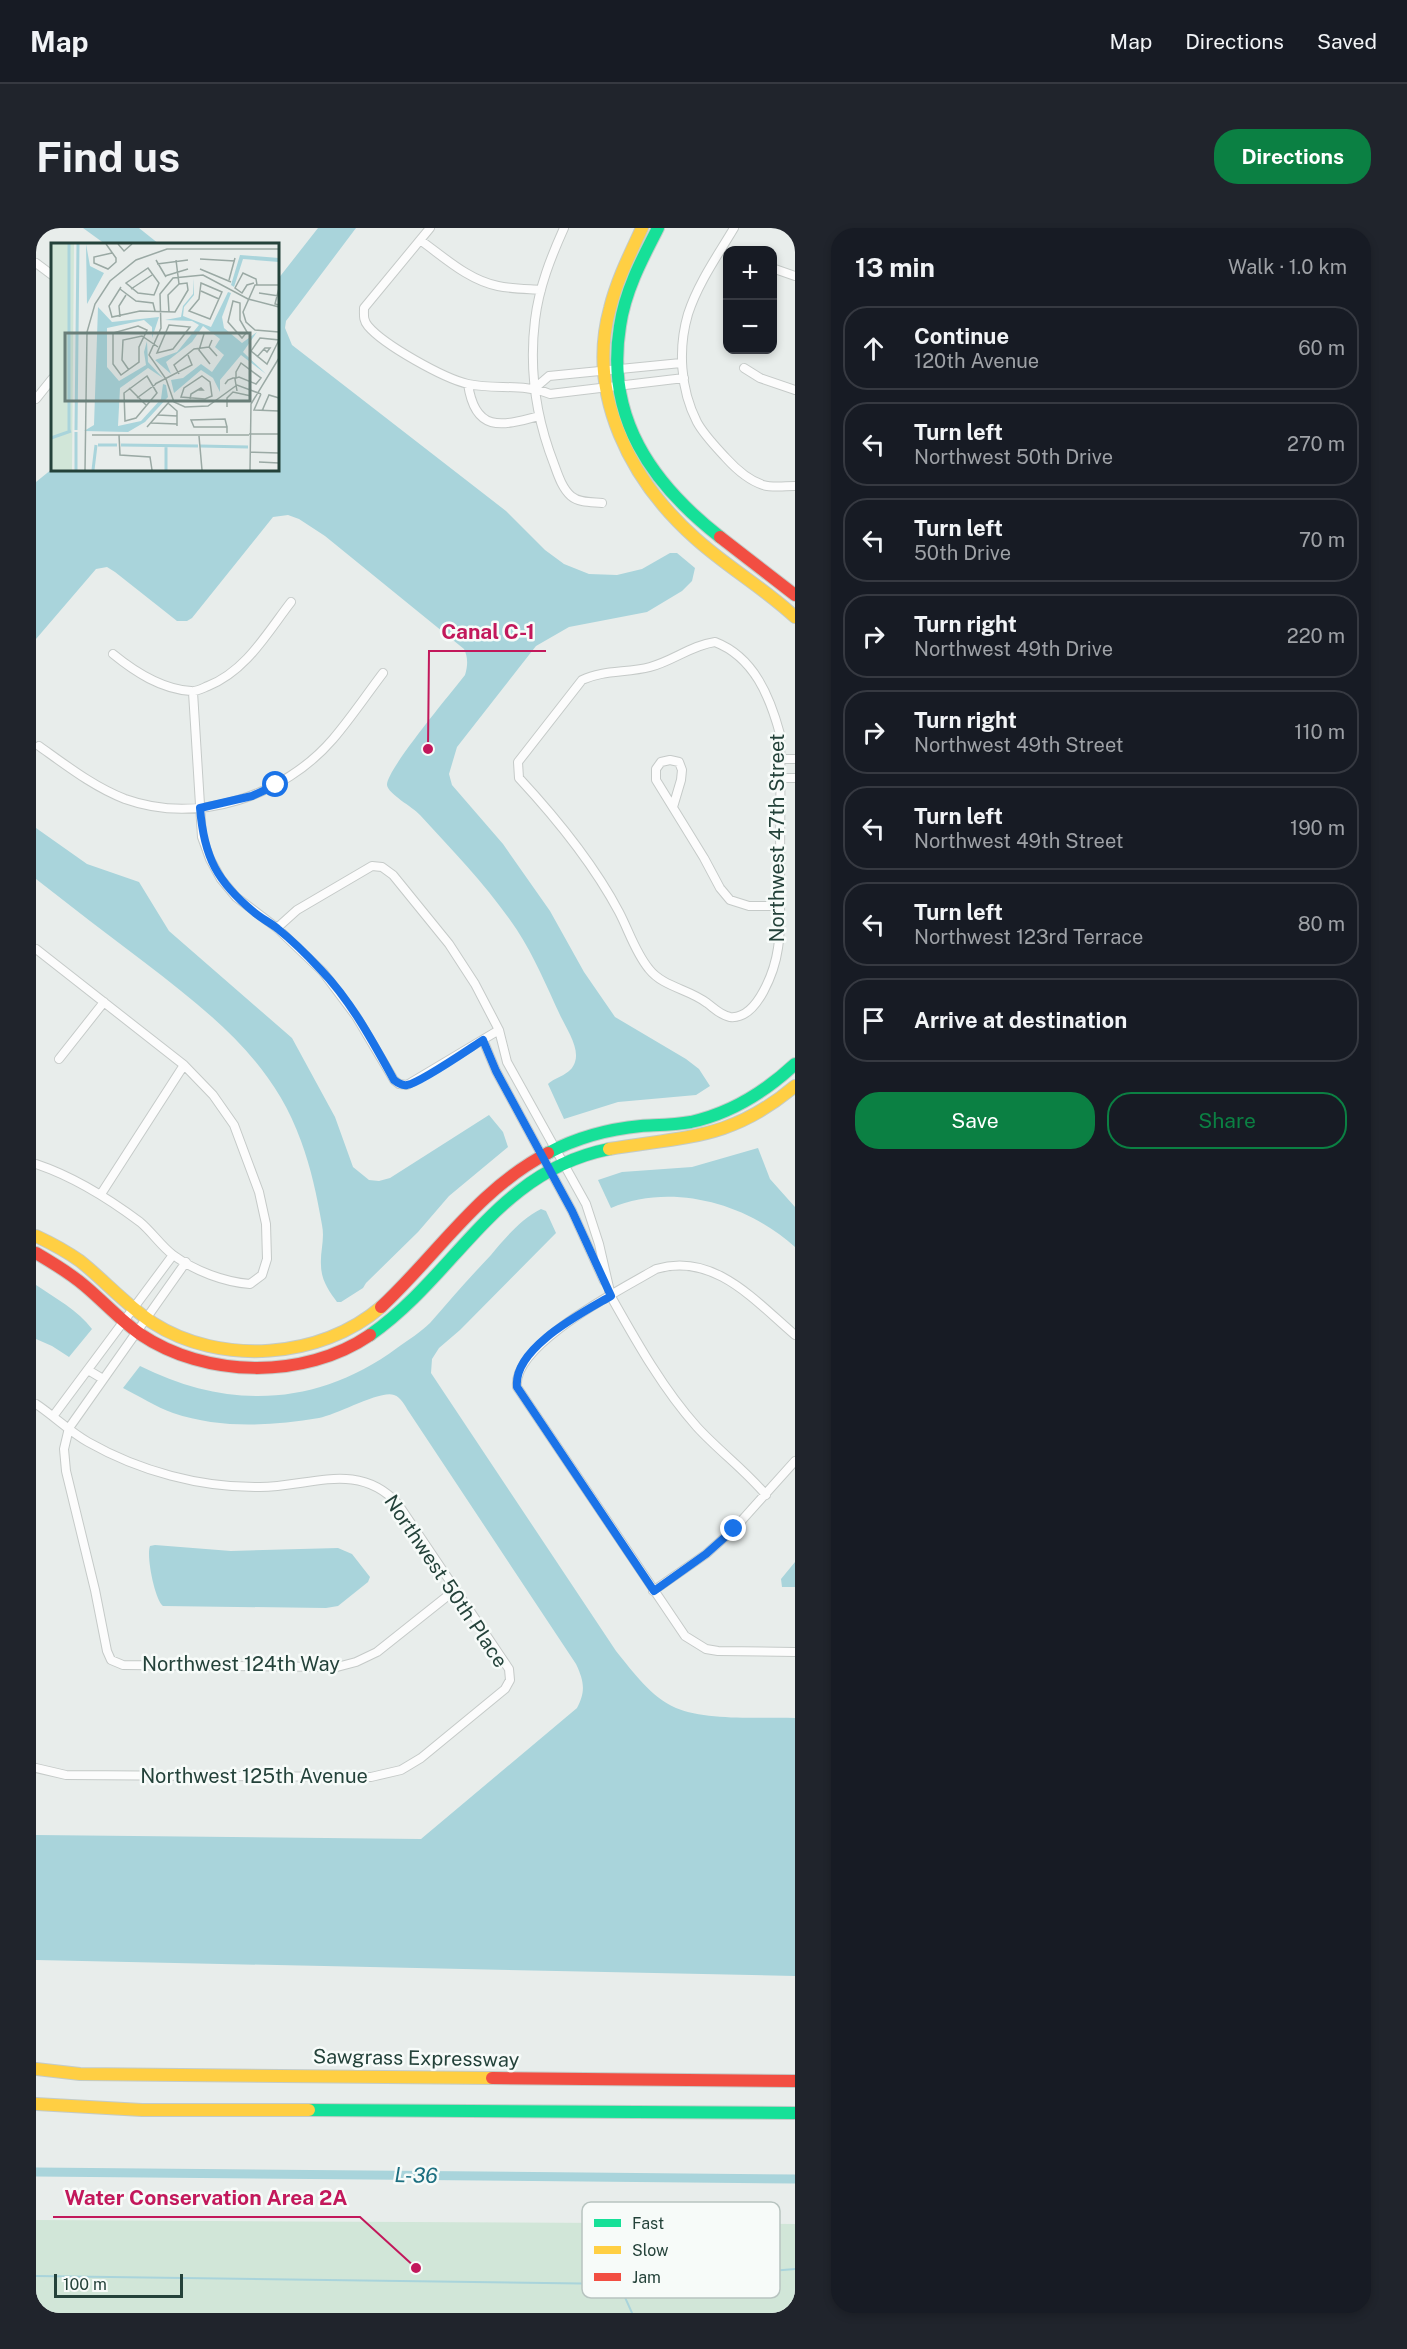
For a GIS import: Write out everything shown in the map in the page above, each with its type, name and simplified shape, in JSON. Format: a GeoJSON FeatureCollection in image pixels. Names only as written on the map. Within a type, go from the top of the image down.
{"type":"FeatureCollection","features":[{"type":"Feature","properties":{"kind":"main road"},"geometry":{"type":"LineString","coordinates":[[642,228],[618,277],[609,306],[603,344],[604,388],[620,440],[638,474],[682,526],[795,617]]}},
{"type":"Feature","properties":{"kind":"main road"},"geometry":{"type":"LineString","coordinates":[[658,228],[626,302],[620,327],[618,369],[628,418],[640,450],[676,499],[795,595]]}},
{"type":"Feature","properties":{"kind":"main road"},"geometry":{"type":"LineString","coordinates":[[36,1236],[52,1243],[81,1262],[146,1318],[178,1336],[205,1346],[253,1352],[324,1340],[370,1316],[396,1292],[476,1206],[501,1184],[541,1156],[588,1136],[612,1130],[678,1124],[709,1117],[739,1106],[757,1096],[794,1066]]}},
{"type":"Feature","properties":{"kind":"main road"},"geometry":{"type":"LineString","coordinates":[[36,1253],[91,1291],[122,1322],[136,1332],[184,1355],[204,1362],[234,1367],[281,1366],[316,1359],[344,1349],[387,1322],[408,1304],[499,1207],[525,1185],[549,1170],[564,1162],[617,1146],[687,1138],[728,1127],[764,1111],[795,1086]]}},
{"type":"Feature","properties":{"kind":"main road","name":"Sawgrass Expressway"},"geometry":{"type":"LineString","coordinates":[[36,2069],[80,2074],[795,2081]]}},
{"type":"Feature","properties":{"kind":"main road"},"geometry":{"type":"LineString","coordinates":[[36,2104],[142,2110],[795,2113]]}},
{"type":"Feature","properties":{"kind":"street"},"geometry":{"type":"LineString","coordinates":[[430,228],[364,308],[363,317],[368,326],[398,350],[445,376],[468,384],[502,388],[535,388],[550,394],[684,378]]}},
{"type":"Feature","properties":{"kind":"street"},"geometry":{"type":"LineString","coordinates":[[564,228],[552,255],[541,290],[533,350],[538,416],[560,480],[570,495],[579,501],[602,503]]}},
{"type":"Feature","properties":{"kind":"street"},"geometry":{"type":"LineString","coordinates":[[726,246],[734,228]]}},
{"type":"Feature","properties":{"kind":"street"},"geometry":{"type":"LineString","coordinates":[[420,240],[480,281],[497,286],[541,290]]}},
{"type":"Feature","properties":{"kind":"street"},"geometry":{"type":"LineString","coordinates":[[723,252],[703,281],[688,313],[681,363],[688,399],[697,422],[733,466],[752,480],[765,486],[795,486]]}},
{"type":"Feature","properties":{"kind":"street"},"geometry":{"type":"LineString","coordinates":[[36,263],[51,274]]}},
{"type":"Feature","properties":{"kind":"street"},"geometry":{"type":"LineString","coordinates":[[777,270],[795,276]]}},
{"type":"Feature","properties":{"kind":"street"},"geometry":{"type":"LineString","coordinates":[[535,388],[549,376],[681,363]]}},
{"type":"Feature","properties":{"kind":"street"},"geometry":{"type":"LineString","coordinates":[[744,368],[760,378],[795,390]]}},
{"type":"Feature","properties":{"kind":"street"},"geometry":{"type":"LineString","coordinates":[[36,399],[51,380]]}},
{"type":"Feature","properties":{"kind":"street"},"geometry":{"type":"LineString","coordinates":[[468,384],[471,401],[477,413],[488,422],[501,425],[538,416]]}},
{"type":"Feature","properties":{"kind":"street"},"geometry":{"type":"LineString","coordinates":[[113,654],[133,670],[160,684],[193,692],[232,674],[249,657],[291,602]]}},
{"type":"Feature","properties":{"kind":"street","name":"Northwest 47th Street"},"geometry":{"type":"LineString","coordinates":[[715,642],[740,657],[758,678],[772,703],[780,734],[781,759],[778,948],[767,985],[755,1004],[744,1014],[731,1017],[719,1013],[706,1002],[663,982],[649,970],[620,913],[593,870],[562,827],[519,778],[517,770],[518,762],[582,680],[593,675],[650,667],[706,643],[715,642]]}},
{"type":"Feature","properties":{"kind":"street"},"geometry":{"type":"LineString","coordinates":[[39,746],[99,787],[127,799],[164,808],[200,808],[252,796],[294,774],[333,740],[383,673]]}},
{"type":"Feature","properties":{"kind":"street"},"geometry":{"type":"LineString","coordinates":[[193,692],[202,837],[210,859],[221,879],[236,897],[277,928],[323,972],[356,1016],[394,1080],[399,1084],[407,1085],[420,1079],[499,1030]]}},
{"type":"Feature","properties":{"kind":"street"},"geometry":{"type":"LineString","coordinates":[[781,759],[795,759]]}},
{"type":"Feature","properties":{"kind":"street"},"geometry":{"type":"LineString","coordinates":[[673,807],[682,770],[679,762],[670,760],[661,762],[656,769],[656,780],[720,888],[730,900],[749,906],[779,906]]}},
{"type":"Feature","properties":{"kind":"street"},"geometry":{"type":"LineString","coordinates":[[780,778],[795,778]]}},
{"type":"Feature","properties":{"kind":"street"},"geometry":{"type":"LineString","coordinates":[[277,928],[297,910],[372,866],[382,867],[393,875],[449,944],[475,984],[499,1030],[507,1062],[586,1204],[599,1244],[611,1296]]}},
{"type":"Feature","properties":{"kind":"street"},"geometry":{"type":"LineString","coordinates":[[36,949],[184,1065],[218,1102],[234,1125],[259,1192],[266,1224],[267,1258],[262,1275],[250,1284],[234,1283],[210,1275],[173,1255],[143,1224],[101,1194],[69,1177],[36,1164]]}},
{"type":"Feature","properties":{"kind":"street"},"geometry":{"type":"LineString","coordinates":[[58,1059],[105,1002]]}},
{"type":"Feature","properties":{"kind":"street"},"geometry":{"type":"LineString","coordinates":[[483,1040],[496,1071],[572,1211],[611,1296],[671,1396],[698,1429],[753,1479],[766,1495]]}},
{"type":"Feature","properties":{"kind":"street"},"geometry":{"type":"LineString","coordinates":[[101,1194],[184,1065]]}},
{"type":"Feature","properties":{"kind":"street"},"geometry":{"type":"LineString","coordinates":[[54,1416],[173,1255]]}},
{"type":"Feature","properties":{"kind":"street"},"geometry":{"type":"LineString","coordinates":[[36,1404],[69,1428],[186,1262]]}},
{"type":"Feature","properties":{"kind":"street"},"geometry":{"type":"LineString","coordinates":[[795,1335],[734,1283],[711,1270],[671,1265],[656,1269],[549,1334],[520,1366],[516,1377],[517,1387],[685,1636],[706,1649],[718,1651],[795,1652]]}},
{"type":"Feature","properties":{"kind":"street"},"geometry":{"type":"LineString","coordinates":[[88,1370],[103,1379]]}},
{"type":"Feature","properties":{"kind":"street","name":"Northwest 50th Place"},"geometry":{"type":"LineString","coordinates":[[69,1428],[86,1441],[129,1462],[193,1482],[259,1487],[344,1478],[377,1485],[398,1504],[508,1669],[510,1680]]}},
{"type":"Feature","properties":{"kind":"street","name":"Northwest 124th Way"},"geometry":{"type":"LineString","coordinates":[[69,1428],[64,1449],[66,1471],[95,1590],[107,1652],[111,1660],[123,1665],[337,1667],[356,1662],[377,1652],[455,1590]]}},
{"type":"Feature","properties":{"kind":"street"},"geometry":{"type":"LineString","coordinates":[[654,1591],[706,1554],[734,1529],[795,1461]]}},
{"type":"Feature","properties":{"kind":"street","name":"Northwest 125th Avenue"},"geometry":{"type":"LineString","coordinates":[[36,1768],[66,1775],[341,1777],[386,1775],[401,1770],[421,1758],[505,1689],[510,1680]]}},
{"type":"Feature","properties":{"kind":"green space"},"geometry":{"type":"Polygon","coordinates":[[[36,2220],[582,2223],[582,2298],[780,2298],[780,2224],[795,2224],[795,2313],[36,2313],[36,2220]]]}},
{"type":"Feature","properties":{"kind":"water"},"geometry":{"type":"Polygon","coordinates":[[[83,228],[139,228],[158,243],[104,243],[83,228]]]}},
{"type":"Feature","properties":{"kind":"water"},"geometry":{"type":"Polygon","coordinates":[[[318,228],[356,228],[286,321],[285,328],[292,345],[506,511],[545,550],[564,564],[589,574],[617,575],[642,569],[670,553],[677,553],[695,568],[692,581],[682,591],[647,612],[569,627],[536,646],[457,747],[449,774],[452,785],[503,844],[550,911],[584,972],[615,1017],[699,1069],[710,1086],[696,1095],[618,1102],[564,1119],[548,1084],[570,1070],[575,1062],[576,1051],[572,1038],[529,950],[495,900],[471,871],[420,815],[388,789],[387,785],[408,748],[465,675],[467,661],[464,649],[325,536],[299,519],[288,515],[273,517],[192,618],[187,621],[177,621],[107,567],[96,569],[36,639],[36,482],[51,470],[279,471],[279,278],[318,228]]]}},
{"type":"Feature","properties":{"kind":"water"},"geometry":{"type":"Polygon","coordinates":[[[36,828],[87,864],[139,882],[169,931],[292,1038],[335,1117],[353,1167],[369,1180],[379,1181],[390,1178],[489,1115],[503,1132],[508,1147],[449,1196],[418,1232],[363,1288],[341,1302],[337,1302],[322,1276],[323,1230],[308,1161],[289,1112],[274,1086],[256,1062],[215,1020],[169,981],[36,879],[36,828]]]}},
{"type":"Feature","properties":{"kind":"water"},"geometry":{"type":"Polygon","coordinates":[[[758,1148],[770,1179],[795,1207],[795,1247],[755,1219],[708,1202],[659,1197],[634,1200],[611,1208],[598,1180],[622,1172],[692,1167],[758,1148]]]}},
{"type":"Feature","properties":{"kind":"water"},"geometry":{"type":"Polygon","coordinates":[[[541,1209],[546,1211],[556,1233],[460,1330],[439,1348],[432,1359],[431,1373],[616,1651],[651,1691],[676,1708],[702,1715],[795,1718],[795,1976],[36,1960],[36,1835],[421,1839],[577,1708],[583,1686],[576,1664],[401,1400],[396,1396],[387,1394],[379,1396],[319,1418],[282,1423],[227,1424],[173,1413],[123,1388],[140,1366],[173,1380],[206,1390],[239,1395],[272,1396],[304,1391],[335,1382],[367,1368],[423,1330],[514,1229],[541,1209]]]}},
{"type":"Feature","properties":{"kind":"water"},"geometry":{"type":"Polygon","coordinates":[[[36,1285],[73,1310],[92,1329],[69,1357],[36,1339],[36,1285]]]}},
{"type":"Feature","properties":{"kind":"water"},"geometry":{"type":"Polygon","coordinates":[[[150,1546],[231,1551],[338,1548],[352,1554],[370,1577],[368,1582],[338,1606],[326,1608],[163,1606],[157,1596],[150,1568],[150,1546]]]}},
{"type":"Feature","properties":{"kind":"water"},"geometry":{"type":"Polygon","coordinates":[[[795,1562],[795,1587],[782,1587],[781,1579],[795,1562]]]}},
{"type":"Feature","properties":{"kind":"waterway","name":"L-36"},"geometry":{"type":"LineString","coordinates":[[36,2172],[795,2179]]}},
{"type":"Feature","properties":{"kind":"waterway"},"geometry":{"type":"LineString","coordinates":[[780,2270],[795,2269]]}},
{"type":"Feature","properties":{"kind":"waterway"},"geometry":{"type":"LineString","coordinates":[[36,2276],[582,2283]]}},
{"type":"Feature","properties":{"kind":"waterway"},"geometry":{"type":"LineString","coordinates":[[625,2298],[632,2313]]}},
{"type":"Feature","properties":{"kind":"traffic: fast"},"geometry":{"type":"LineString","coordinates":[[658,228],[635,276],[622,313],[617,359],[620,390],[627,419],[638,445],[654,471],[673,494],[720,537]]}},
{"type":"Feature","properties":{"kind":"traffic: fast"},"geometry":{"type":"LineString","coordinates":[[548,1153],[581,1139],[617,1129],[691,1122],[720,1113],[760,1092],[795,1064]]}},
{"type":"Feature","properties":{"kind":"traffic: fast"},"geometry":{"type":"LineString","coordinates":[[370,1335],[401,1310],[506,1202],[536,1179],[570,1161],[609,1149]]}},
{"type":"Feature","properties":{"kind":"traffic: fast"},"geometry":{"type":"LineString","coordinates":[[309,2110],[795,2113]]}},
{"type":"Feature","properties":{"kind":"traffic: slow"},"geometry":{"type":"LineString","coordinates":[[642,228],[616,287],[604,341],[604,373],[609,404],[620,434],[651,490],[672,515],[707,549],[771,596],[795,617]]}},
{"type":"Feature","properties":{"kind":"traffic: slow"},"geometry":{"type":"LineString","coordinates":[[609,1149],[685,1138],[729,1126],[772,1104],[795,1086]]}},
{"type":"Feature","properties":{"kind":"traffic: slow"},"geometry":{"type":"LineString","coordinates":[[36,1236],[80,1261],[153,1323],[180,1337],[208,1346],[239,1351],[270,1351],[300,1346],[329,1337],[357,1324],[381,1307]]}},
{"type":"Feature","properties":{"kind":"traffic: slow"},"geometry":{"type":"LineString","coordinates":[[36,2069],[80,2074],[492,2078]]}},
{"type":"Feature","properties":{"kind":"traffic: slow"},"geometry":{"type":"LineString","coordinates":[[36,2104],[142,2110],[309,2110]]}},
{"type":"Feature","properties":{"kind":"traffic: jam"},"geometry":{"type":"LineString","coordinates":[[720,537],[795,595]]}},
{"type":"Feature","properties":{"kind":"traffic: jam"},"geometry":{"type":"LineString","coordinates":[[381,1307],[479,1204],[500,1185],[548,1153]]}},
{"type":"Feature","properties":{"kind":"traffic: jam"},"geometry":{"type":"LineString","coordinates":[[36,1253],[79,1281],[140,1334],[166,1349],[194,1359],[224,1366],[255,1368],[285,1366],[315,1360],[344,1350],[370,1335]]}},
{"type":"Feature","properties":{"kind":"traffic: jam"},"geometry":{"type":"LineString","coordinates":[[492,2078],[795,2081]]}},
{"type":"Feature","properties":{"kind":"place","name":"Canal C-1"},"geometry":{"type":"Point","coordinates":[428,749]}},
{"type":"Feature","properties":{"kind":"place","name":"Water Conservation Area 2A"},"geometry":{"type":"Point","coordinates":[416,2268]}},
{"type":"Feature","properties":{"kind":"route"},"geometry":{"type":"LineString","coordinates":[[276,785],[252,796],[200,808],[202,837],[221,879],[236,897],[277,928],[323,972],[356,1016],[394,1080],[399,1084],[407,1085],[420,1079],[483,1040],[496,1071],[572,1211],[611,1296],[549,1334],[520,1366],[516,1377],[517,1387],[654,1591],[706,1554],[734,1529]]}}]}
